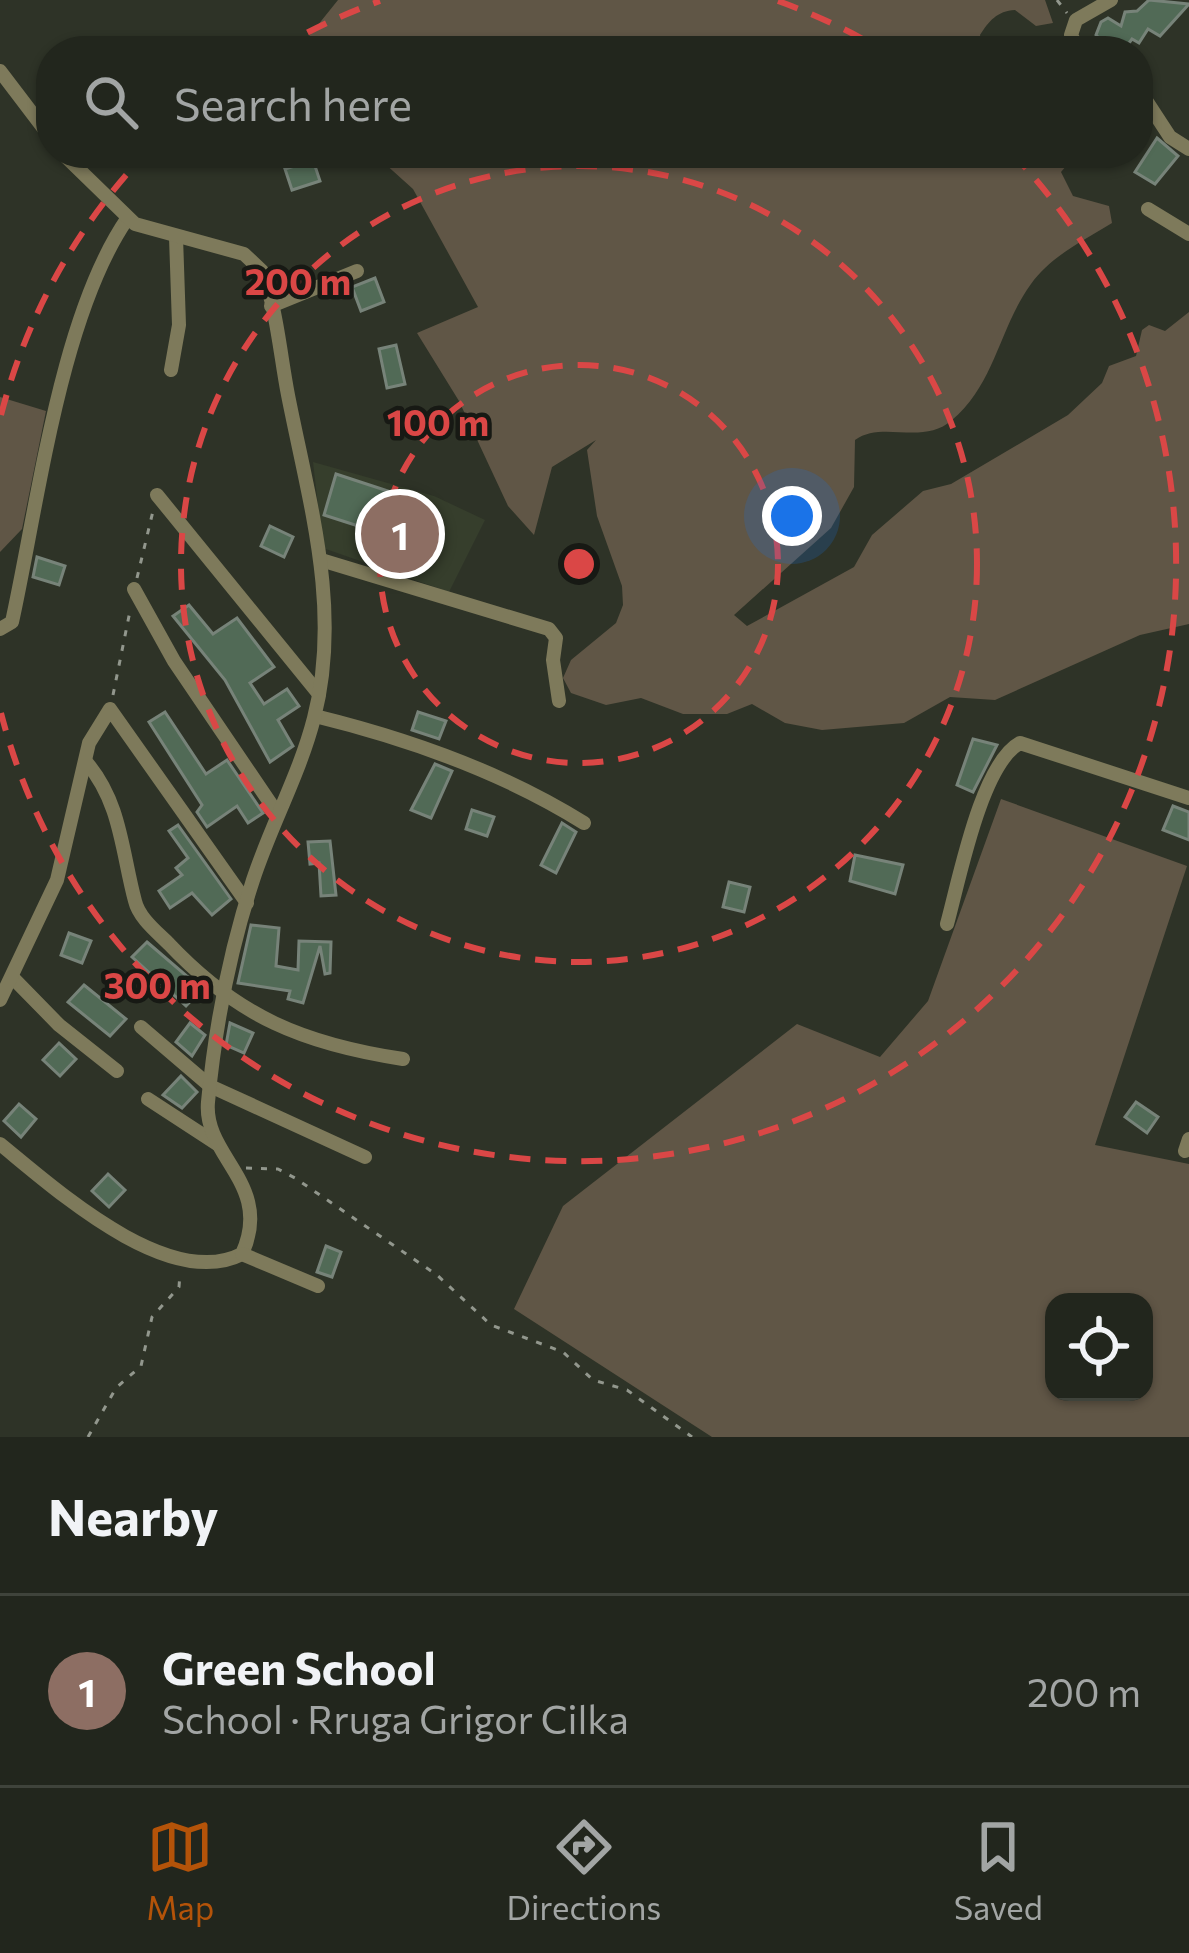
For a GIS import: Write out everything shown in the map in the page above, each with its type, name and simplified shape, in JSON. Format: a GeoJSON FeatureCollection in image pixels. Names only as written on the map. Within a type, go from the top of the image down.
{"type":"FeatureCollection","features":[{"type":"Feature","properties":{"kind":"street"},"geometry":{"type":"LineString","coordinates":[[1072,36],[1076,20],[1111,0]]}},
{"type":"Feature","properties":{"kind":"street"},"geometry":{"type":"LineString","coordinates":[[0,70],[36,118]]}},
{"type":"Feature","properties":{"kind":"street"},"geometry":{"type":"LineString","coordinates":[[1153,111],[1170,137],[1189,149]]}},
{"type":"Feature","properties":{"kind":"street"},"geometry":{"type":"LineString","coordinates":[[77,168],[127,219],[256,261],[272,306],[326,579],[315,716],[247,903],[209,1086],[207,1115],[239,1172],[249,1211],[242,1254]]}},
{"type":"Feature","properties":{"kind":"street"},"geometry":{"type":"LineString","coordinates":[[1148,209],[1189,234]]}},
{"type":"Feature","properties":{"kind":"street"},"geometry":{"type":"LineString","coordinates":[[0,629],[12,622],[29,523],[92,284],[127,219]]}},
{"type":"Feature","properties":{"kind":"street"},"geometry":{"type":"LineString","coordinates":[[171,370],[179,325],[176,237]]}},
{"type":"Feature","properties":{"kind":"street"},"geometry":{"type":"LineString","coordinates":[[272,306],[357,271]]}},
{"type":"Feature","properties":{"kind":"street"},"geometry":{"type":"LineString","coordinates":[[157,495],[319,694]]}},
{"type":"Feature","properties":{"kind":"street"},"geometry":{"type":"LineString","coordinates":[[321,560],[549,629],[556,638],[553,660],[560,701]]}},
{"type":"Feature","properties":{"kind":"street"},"geometry":{"type":"LineString","coordinates":[[134,589],[174,661],[278,813]]}},
{"type":"Feature","properties":{"kind":"street"},"geometry":{"type":"LineString","coordinates":[[0,1000],[58,880],[96,728],[112,710],[247,903]]}},
{"type":"Feature","properties":{"kind":"street"},"geometry":{"type":"LineString","coordinates":[[315,716],[417,746],[532,790],[584,823]]}},
{"type":"Feature","properties":{"kind":"street"},"geometry":{"type":"LineString","coordinates":[[947,924],[972,832],[1010,749],[1034,745],[1189,798]]}},
{"type":"Feature","properties":{"kind":"street"},"geometry":{"type":"LineString","coordinates":[[87,764],[107,793],[122,836],[138,911],[226,999],[314,1038],[403,1059]]}},
{"type":"Feature","properties":{"kind":"street"},"geometry":{"type":"LineString","coordinates":[[14,978],[59,1025],[117,1070]]}},
{"type":"Feature","properties":{"kind":"street"},"geometry":{"type":"LineString","coordinates":[[141,1027],[209,1086],[365,1157]]}},
{"type":"Feature","properties":{"kind":"street"},"geometry":{"type":"LineString","coordinates":[[148,1099],[221,1146]]}},
{"type":"Feature","properties":{"kind":"street"},"geometry":{"type":"LineString","coordinates":[[0,1144],[117,1232],[195,1262],[229,1260],[242,1254],[318,1286]]}},
{"type":"Feature","properties":{"kind":"path"},"geometry":{"type":"LineString","coordinates":[[239,1172],[251,1165],[295,1178],[437,1275],[491,1325],[563,1352],[592,1380],[627,1390],[692,1437]]}},
{"type":"Feature","properties":{"kind":"path"},"geometry":{"type":"LineString","coordinates":[[88,1437],[116,1388],[141,1366],[152,1317],[179,1287],[180,1271]]}},
{"type":"Feature","properties":{"kind":"shaded area"},"geometry":{"type":"Polygon","coordinates":[[[338,0],[1045,0],[1053,23],[1036,26],[1015,10],[990,21],[980,36],[309,36],[338,0]]]}},
{"type":"Feature","properties":{"kind":"shaded area"},"geometry":{"type":"Polygon","coordinates":[[[390,168],[1064,168],[1061,172],[1073,196],[1109,206],[1112,223],[1039,274],[1020,301],[978,390],[952,420],[928,431],[877,432],[855,440],[854,487],[831,528],[734,615],[747,626],[854,567],[872,535],[923,491],[951,484],[1068,415],[1102,383],[1109,366],[1136,356],[1142,330],[1149,325],[1165,331],[1189,312],[1189,624],[1140,635],[995,700],[950,697],[904,723],[822,730],[785,723],[752,704],[727,714],[683,714],[641,698],[606,705],[571,693],[563,678],[571,660],[616,623],[623,605],[622,586],[597,516],[587,450],[596,440],[552,467],[534,535],[508,506],[459,401],[417,333],[478,307],[413,189],[390,168]]]}},
{"type":"Feature","properties":{"kind":"shaded area"},"geometry":{"type":"Polygon","coordinates":[[[0,397],[46,411],[22,529],[0,552],[0,397]]]}},
{"type":"Feature","properties":{"kind":"shaded area"},"geometry":{"type":"Polygon","coordinates":[[[313,462],[434,496],[485,520],[449,592],[323,548],[313,462]]]}},
{"type":"Feature","properties":{"kind":"shaded area"},"geometry":{"type":"Polygon","coordinates":[[[406,493],[435,506],[412,560],[383,548],[406,493]]]}},
{"type":"Feature","properties":{"kind":"shaded area"},"geometry":{"type":"Polygon","coordinates":[[[1001,799],[1187,866],[1095,1145],[1189,1164],[1189,1437],[712,1437],[514,1309],[563,1206],[797,1024],[880,1057],[928,1001],[1001,799]]]}},
{"type":"Feature","properties":{"kind":"building"},"geometry":{"type":"Polygon","coordinates":[[[1149,0],[1189,4],[1160,36],[1148,29],[1144,36],[1096,35],[1101,22],[1108,18],[1121,26],[1125,12],[1137,11],[1149,0]]]}},
{"type":"Feature","properties":{"kind":"building"},"geometry":{"type":"Polygon","coordinates":[[[1157,138],[1178,156],[1155,184],[1135,172],[1153,168],[1157,138]]]}},
{"type":"Feature","properties":{"kind":"building"},"geometry":{"type":"Polygon","coordinates":[[[316,168],[320,181],[292,190],[285,169],[316,168]]]}},
{"type":"Feature","properties":{"kind":"building"},"geometry":{"type":"Polygon","coordinates":[[[375,278],[384,302],[361,311],[352,287],[375,278]]]}},
{"type":"Feature","properties":{"kind":"building"},"geometry":{"type":"Polygon","coordinates":[[[396,345],[405,384],[387,388],[379,349],[396,345]]]}},
{"type":"Feature","properties":{"kind":"building"},"geometry":{"type":"Polygon","coordinates":[[[336,474],[391,492],[380,533],[324,515],[336,474]]]}},
{"type":"Feature","properties":{"kind":"building"},"geometry":{"type":"Polygon","coordinates":[[[270,526],[293,537],[284,557],[261,546],[270,526]]]}},
{"type":"Feature","properties":{"kind":"building"},"geometry":{"type":"Polygon","coordinates":[[[37,557],[65,566],[59,585],[33,577],[37,557]]]}},
{"type":"Feature","properties":{"kind":"building"},"geometry":{"type":"Polygon","coordinates":[[[189,605],[213,634],[237,618],[274,667],[250,683],[264,704],[287,689],[299,706],[278,720],[293,746],[270,762],[225,680],[173,616],[189,605]]]}},
{"type":"Feature","properties":{"kind":"building"},"geometry":{"type":"Polygon","coordinates":[[[165,712],[206,774],[227,760],[263,813],[248,823],[237,806],[207,827],[197,812],[202,805],[149,722],[165,712]]]}},
{"type":"Feature","properties":{"kind":"building"},"geometry":{"type":"Polygon","coordinates":[[[418,712],[446,721],[439,739],[412,730],[418,712]]]}},
{"type":"Feature","properties":{"kind":"building"},"geometry":{"type":"Polygon","coordinates":[[[973,739],[997,745],[973,792],[957,785],[973,739]]]}},
{"type":"Feature","properties":{"kind":"building"},"geometry":{"type":"Polygon","coordinates":[[[435,764],[452,771],[431,818],[411,810],[435,764]]]}},
{"type":"Feature","properties":{"kind":"building"},"geometry":{"type":"Polygon","coordinates":[[[1173,806],[1189,812],[1189,840],[1163,830],[1173,806]]]}},
{"type":"Feature","properties":{"kind":"building"},"geometry":{"type":"Polygon","coordinates":[[[472,810],[494,817],[487,836],[466,829],[472,810]]]}},
{"type":"Feature","properties":{"kind":"building"},"geometry":{"type":"Polygon","coordinates":[[[562,823],[576,832],[556,873],[541,865],[562,823]]]}},
{"type":"Feature","properties":{"kind":"building"},"geometry":{"type":"Polygon","coordinates":[[[178,825],[231,899],[212,915],[192,893],[170,908],[159,891],[182,875],[176,868],[188,858],[169,831],[178,825]]]}},
{"type":"Feature","properties":{"kind":"building"},"geometry":{"type":"Polygon","coordinates":[[[330,841],[336,895],[321,896],[319,863],[310,864],[308,842],[330,841]]]}},
{"type":"Feature","properties":{"kind":"building"},"geometry":{"type":"Polygon","coordinates":[[[855,855],[903,865],[895,894],[850,881],[855,855]]]}},
{"type":"Feature","properties":{"kind":"building"},"geometry":{"type":"Polygon","coordinates":[[[729,882],[750,887],[744,912],[723,907],[729,882]]]}},
{"type":"Feature","properties":{"kind":"building"},"geometry":{"type":"Polygon","coordinates":[[[251,925],[279,928],[276,966],[298,970],[299,941],[331,942],[330,973],[325,974],[320,946],[303,1003],[288,999],[290,991],[238,983],[251,925]]]}},
{"type":"Feature","properties":{"kind":"building"},"geometry":{"type":"Polygon","coordinates":[[[69,933],[91,941],[82,963],[61,955],[69,933]]]}},
{"type":"Feature","properties":{"kind":"building"},"geometry":{"type":"Polygon","coordinates":[[[147,942],[202,989],[186,1006],[132,957],[147,942]]]}},
{"type":"Feature","properties":{"kind":"building"},"geometry":{"type":"Polygon","coordinates":[[[84,985],[126,1019],[110,1036],[68,1002],[84,985]]]}},
{"type":"Feature","properties":{"kind":"building"},"geometry":{"type":"Polygon","coordinates":[[[190,1023],[205,1035],[192,1056],[176,1042],[190,1023]]]}},
{"type":"Feature","properties":{"kind":"building"},"geometry":{"type":"Polygon","coordinates":[[[230,1023],[253,1033],[244,1053],[226,1045],[230,1023]]]}},
{"type":"Feature","properties":{"kind":"building"},"geometry":{"type":"Polygon","coordinates":[[[59,1043],[76,1059],[60,1076],[43,1060],[59,1043]]]}},
{"type":"Feature","properties":{"kind":"building"},"geometry":{"type":"Polygon","coordinates":[[[181,1076],[197,1092],[182,1108],[163,1095],[181,1076]]]}},
{"type":"Feature","properties":{"kind":"building"},"geometry":{"type":"Polygon","coordinates":[[[1136,1102],[1158,1117],[1147,1133],[1125,1117],[1136,1102]]]}},
{"type":"Feature","properties":{"kind":"building"},"geometry":{"type":"Polygon","coordinates":[[[19,1104],[36,1119],[21,1137],[4,1121],[19,1104]]]}},
{"type":"Feature","properties":{"kind":"building"},"geometry":{"type":"Polygon","coordinates":[[[108,1174],[125,1190],[109,1207],[92,1191],[108,1174]]]}},
{"type":"Feature","properties":{"kind":"building"},"geometry":{"type":"Polygon","coordinates":[[[326,1246],[341,1252],[332,1277],[317,1272],[326,1246]]]}},
{"type":"Feature","properties":{"kind":"place","name":"Green School"},"geometry":{"type":"Point","coordinates":[400,534]}}]}
